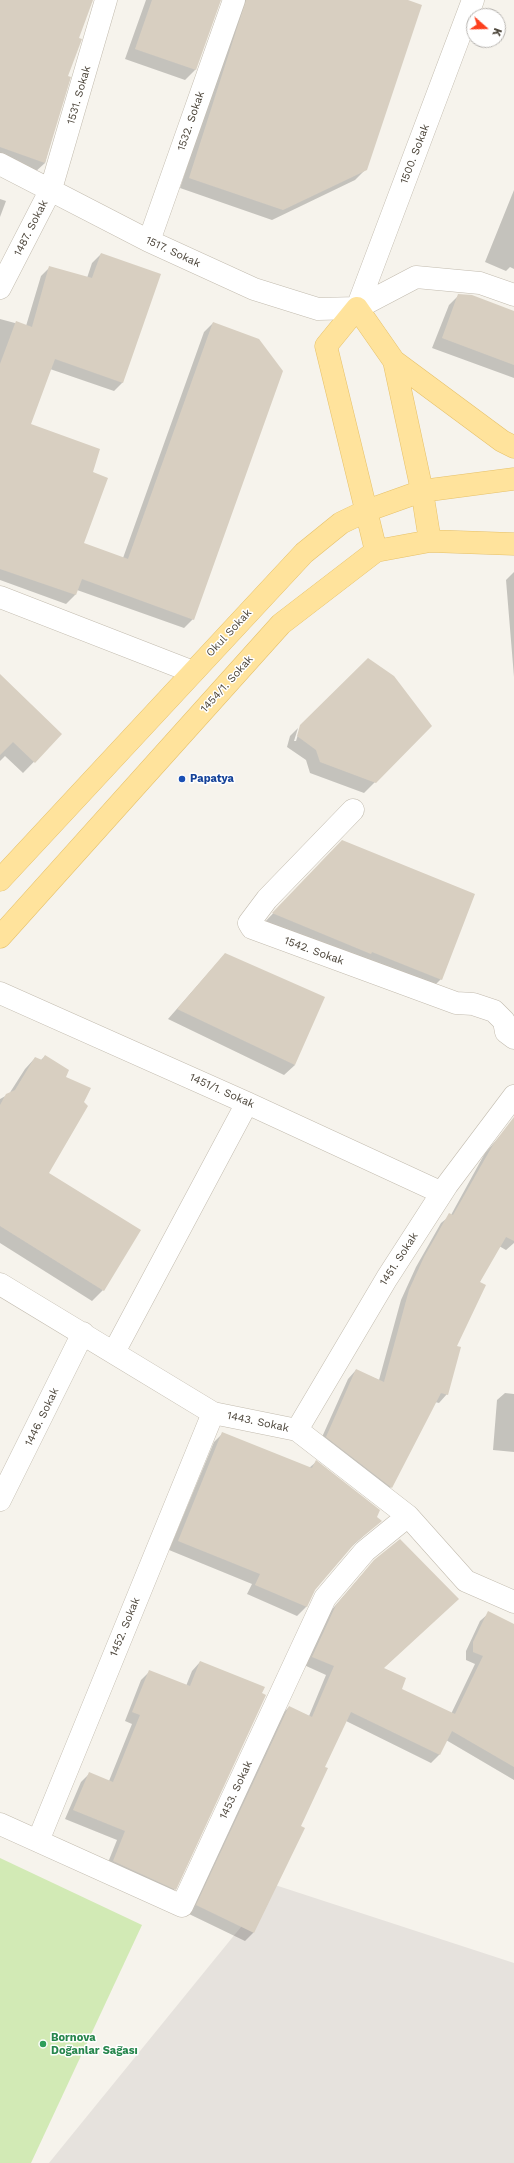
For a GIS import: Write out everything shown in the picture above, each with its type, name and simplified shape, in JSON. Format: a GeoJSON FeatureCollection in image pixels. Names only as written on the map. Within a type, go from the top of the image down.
{"type":"FeatureCollection","features":[{"type":"Feature","properties":{"kind":"main road"},"geometry":{"type":"LineString","coordinates":[[376,552],[326,346],[357,308],[394,361],[502,441],[514,447]]}},
{"type":"Feature","properties":{"kind":"main road"},"geometry":{"type":"LineString","coordinates":[[394,361],[422,491],[430,541]]}},
{"type":"Feature","properties":{"kind":"main road","name":"Okul Sokak"},"geometry":{"type":"LineString","coordinates":[[0,880],[304,553],[341,523],[366,511],[422,491],[514,479]]}},
{"type":"Feature","properties":{"kind":"main road","name":"1454/1. Sokak"},"geometry":{"type":"LineString","coordinates":[[0,937],[281,624],[376,552],[430,541],[514,544]]}},
{"type":"Feature","properties":{"kind":"street","name":"1531. Sokak"},"geometry":{"type":"LineString","coordinates":[[51,189],[106,0]]}},
{"type":"Feature","properties":{"kind":"street","name":"1532. Sokak"},"geometry":{"type":"LineString","coordinates":[[149,242],[234,0]]}},
{"type":"Feature","properties":{"kind":"street","name":"1500. Sokak"},"geometry":{"type":"LineString","coordinates":[[357,308],[473,0]]}},
{"type":"Feature","properties":{"kind":"street","name":"1517. Sokak"},"geometry":{"type":"LineString","coordinates":[[0,164],[51,189],[149,242],[254,289],[318,309],[357,308]]}},
{"type":"Feature","properties":{"kind":"street","name":"1487. Sokak"},"geometry":{"type":"LineString","coordinates":[[0,288],[51,189]]}},
{"type":"Feature","properties":{"kind":"street"},"geometry":{"type":"LineString","coordinates":[[357,308],[416,277],[480,283],[514,295]]}},
{"type":"Feature","properties":{"kind":"street"},"geometry":{"type":"LineString","coordinates":[[0,597],[193,672]]}},
{"type":"Feature","properties":{"kind":"street","name":"1542. Sokak"},"geometry":{"type":"LineString","coordinates":[[353,810],[267,898],[249,923],[252,928],[456,1003],[473,1004],[494,1011],[504,1021],[506,1032],[514,1038]]}},
{"type":"Feature","properties":{"kind":"street","name":"1451/1. Sokak"},"geometry":{"type":"LineString","coordinates":[[0,993],[247,1102],[442,1193]]}},
{"type":"Feature","properties":{"kind":"street","name":"1451. Sokak"},"geometry":{"type":"LineString","coordinates":[[296,1430],[387,1278],[442,1193],[514,1096]]}},
{"type":"Feature","properties":{"kind":"street"},"geometry":{"type":"LineString","coordinates":[[114,1352],[247,1102]]}},
{"type":"Feature","properties":{"kind":"street","name":"1443. Sokak"},"geometry":{"type":"LineString","coordinates":[[0,1284],[213,1412],[296,1430],[408,1516],[466,1581],[514,1602]]}},
{"type":"Feature","properties":{"kind":"street","name":"1446. Sokak"},"geometry":{"type":"LineString","coordinates":[[0,1500],[83,1333]]}},
{"type":"Feature","properties":{"kind":"street","name":"1452. Sokak"},"geometry":{"type":"LineString","coordinates":[[38,1841],[213,1412]]}},
{"type":"Feature","properties":{"kind":"street","name":"1453. Sokak"},"geometry":{"type":"LineString","coordinates":[[0,1824],[182,1906],[325,1598],[365,1551],[408,1516]]}},
{"type":"Feature","properties":{"kind":"shaded area"},"geometry":{"type":"Polygon","coordinates":[[[275,1885],[514,1963],[514,2163],[49,2163],[275,1885]]]}},
{"type":"Feature","properties":{"kind":"green space","name":"Bornova Doğanlar Sağası"},"geometry":{"type":"Polygon","coordinates":[[[0,1858],[142,1925],[31,2163],[0,2163],[0,1858]]]}},
{"type":"Feature","properties":{"kind":"building"},"geometry":{"type":"Polygon","coordinates":[[[0,0],[93,0],[79,38],[82,39],[68,76],[71,77],[45,163],[0,147],[0,0]]]}},
{"type":"Feature","properties":{"kind":"building"},"geometry":{"type":"Polygon","coordinates":[[[152,0],[221,0],[196,70],[135,49],[152,0]]]}},
{"type":"Feature","properties":{"kind":"building"},"geometry":{"type":"Polygon","coordinates":[[[246,0],[408,0],[422,5],[367,170],[283,210],[189,178],[246,0]]]}},
{"type":"Feature","properties":{"kind":"building"},"geometry":{"type":"Polygon","coordinates":[[[101,253],[161,274],[123,383],[55,359],[31,424],[100,449],[93,472],[108,478],[84,543],[128,559],[213,322],[259,339],[283,371],[194,620],[82,579],[76,595],[0,569],[0,364],[16,321],[32,327],[49,266],[92,278],[101,253]]]}},
{"type":"Feature","properties":{"kind":"building"},"geometry":{"type":"Polygon","coordinates":[[[458,294],[472,295],[514,311],[514,365],[442,338],[458,294]]]}},
{"type":"Feature","properties":{"kind":"building"},"geometry":{"type":"Polygon","coordinates":[[[368,658],[394,676],[432,726],[376,783],[320,762],[316,750],[297,736],[300,725],[368,658]]]}},
{"type":"Feature","properties":{"kind":"building"},"geometry":{"type":"Polygon","coordinates":[[[0,674],[62,734],[35,763],[13,742],[0,755],[0,674]]]}},
{"type":"Feature","properties":{"kind":"building"},"geometry":{"type":"Polygon","coordinates":[[[342,840],[475,894],[442,980],[372,952],[371,954],[272,913],[342,840]]]}},
{"type":"Feature","properties":{"kind":"building"},"geometry":{"type":"Polygon","coordinates":[[[225,953],[325,997],[295,1065],[177,1009],[225,953]]]}},
{"type":"Feature","properties":{"kind":"building"},"geometry":{"type":"Polygon","coordinates":[[[45,1055],[69,1070],[66,1077],[91,1088],[84,1102],[88,1106],[49,1173],[141,1230],[104,1291],[0,1226],[0,1105],[6,1094],[15,1090],[35,1057],[42,1060],[45,1055]]]}},
{"type":"Feature","properties":{"kind":"building"},"geometry":{"type":"Polygon","coordinates":[[[514,1117],[514,1241],[506,1237],[480,1282],[486,1285],[457,1346],[461,1347],[448,1395],[441,1393],[392,1488],[326,1437],[356,1369],[384,1382],[409,1290],[424,1257],[449,1213],[453,1215],[494,1143],[514,1117]]]}},
{"type":"Feature","properties":{"kind":"building"},"geometry":{"type":"Polygon","coordinates":[[[222,1432],[312,1468],[316,1460],[380,1510],[377,1517],[382,1521],[355,1543],[315,1590],[307,1607],[255,1585],[260,1574],[178,1541],[222,1432]]]}},
{"type":"Feature","properties":{"kind":"building"},"geometry":{"type":"Polygon","coordinates":[[[400,1539],[459,1599],[384,1668],[406,1678],[402,1689],[455,1714],[483,1656],[473,1652],[473,1642],[488,1611],[514,1624],[514,1767],[452,1731],[440,1755],[351,1712],[325,1767],[328,1768],[301,1826],[305,1828],[254,1933],[196,1905],[289,1706],[312,1717],[334,1666],[312,1657],[336,1605],[374,1560],[400,1539]]]}},
{"type":"Feature","properties":{"kind":"building"},"geometry":{"type":"Polygon","coordinates":[[[200,1661],[265,1687],[262,1693],[266,1695],[176,1890],[113,1861],[125,1831],[73,1810],[89,1772],[113,1782],[140,1715],[132,1712],[149,1670],[190,1686],[200,1661]]]}},
{"type":"Feature","properties":{"kind":"place","name":"Papatya"},"geometry":{"type":"Point","coordinates":[182,779]}},
{"type":"Feature","properties":{"kind":"place","name":"Bornova Doğanlar Sağası"},"geometry":{"type":"Point","coordinates":[43,2044]}}]}
